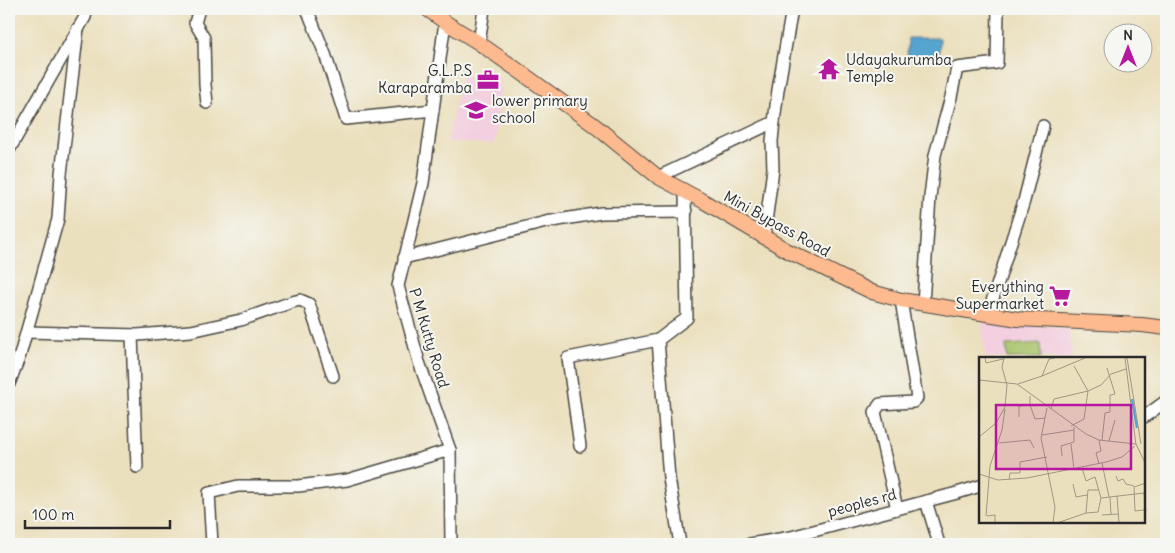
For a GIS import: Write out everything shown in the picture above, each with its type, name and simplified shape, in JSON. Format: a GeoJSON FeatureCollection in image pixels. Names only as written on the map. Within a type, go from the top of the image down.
{"type":"FeatureCollection","features":[{"type":"Feature","properties":{"kind":"main road","name":"Mini Bypass Road"},"geometry":{"type":"LineString","coordinates":[[427,9],[445,22],[480,42],[594,125],[658,177],[788,251],[872,292],[923,304],[1018,318],[1166,328]]}},
{"type":"Feature","properties":{"kind":"street"},"geometry":{"type":"LineString","coordinates":[[9,150],[85,17],[86,9]]}},
{"type":"Feature","properties":{"kind":"street"},"geometry":{"type":"LineString","coordinates":[[199,9],[195,23],[204,38],[207,103]]}},
{"type":"Feature","properties":{"kind":"street"},"geometry":{"type":"LineString","coordinates":[[307,9],[325,54],[346,119],[434,110]]}},
{"type":"Feature","properties":{"kind":"street"},"geometry":{"type":"LineString","coordinates":[[480,42],[484,9]]}},
{"type":"Feature","properties":{"kind":"street"},"geometry":{"type":"LineString","coordinates":[[764,237],[773,169],[772,141],[774,122],[792,9]]}},
{"type":"Feature","properties":{"kind":"street"},"geometry":{"type":"LineString","coordinates":[[923,304],[930,197],[935,156],[957,68],[998,63],[998,9]]}},
{"type":"Feature","properties":{"kind":"street","name":"P M Kutty Road"},"geometry":{"type":"LineString","coordinates":[[445,22],[423,183],[398,286],[419,362],[450,450],[451,544]]}},
{"type":"Feature","properties":{"kind":"street"},"geometry":{"type":"LineString","coordinates":[[9,384],[27,332],[58,219],[64,146],[78,28]]}},
{"type":"Feature","properties":{"kind":"street"},"geometry":{"type":"LineString","coordinates":[[658,177],[774,122]]}},
{"type":"Feature","properties":{"kind":"street"},"geometry":{"type":"LineString","coordinates":[[988,314],[1024,201],[1043,126]]}},
{"type":"Feature","properties":{"kind":"street"},"geometry":{"type":"LineString","coordinates":[[580,446],[568,358],[658,340],[687,318],[685,192]]}},
{"type":"Feature","properties":{"kind":"street"},"geometry":{"type":"LineString","coordinates":[[404,258],[546,222],[601,213],[686,212]]}},
{"type":"Feature","properties":{"kind":"street"},"geometry":{"type":"LineString","coordinates":[[27,332],[132,335],[190,331],[241,320],[300,300],[309,304],[333,376]]}},
{"type":"Feature","properties":{"kind":"street"},"geometry":{"type":"LineString","coordinates":[[897,509],[875,412],[880,404],[913,402],[917,398],[901,300]]}},
{"type":"Feature","properties":{"kind":"street"},"geometry":{"type":"LineString","coordinates":[[132,335],[137,467]]}},
{"type":"Feature","properties":{"kind":"street"},"geometry":{"type":"LineString","coordinates":[[658,340],[670,478],[680,544]]}},
{"type":"Feature","properties":{"kind":"street"},"geometry":{"type":"LineString","coordinates":[[1145,416],[1166,401]]}},
{"type":"Feature","properties":{"kind":"street"},"geometry":{"type":"LineString","coordinates":[[212,544],[209,493],[238,486],[298,486],[347,480],[450,450]]}},
{"type":"Feature","properties":{"kind":"street","name":"peoples rd"},"geometry":{"type":"LineString","coordinates":[[750,544],[791,537],[979,486]]}},
{"type":"Feature","properties":{"kind":"street"},"geometry":{"type":"LineString","coordinates":[[926,501],[938,544]]}},
{"type":"Feature","properties":{"kind":"shaded area","name":"lower primary school"},"geometry":{"type":"Polygon","coordinates":[[[461,76],[501,79],[495,144],[447,142],[461,76]]]}},
{"type":"Feature","properties":{"kind":"shaded area"},"geometry":{"type":"Polygon","coordinates":[[[983,319],[1069,329],[1072,357],[986,357],[982,330],[983,319]]]}},
{"type":"Feature","properties":{"kind":"green space"},"geometry":{"type":"Polygon","coordinates":[[[1040,343],[1041,357],[1007,357],[1006,345],[1040,343]]]}},
{"type":"Feature","properties":{"kind":"water"},"geometry":{"type":"Polygon","coordinates":[[[908,38],[940,38],[939,59],[907,58],[908,38]]]}},
{"type":"Feature","properties":{"kind":"place","name":"Udayakurumba Temple"},"geometry":{"type":"Point","coordinates":[829,69]}},
{"type":"Feature","properties":{"kind":"place","name":"G.L.P.S Karaparamba"},"geometry":{"type":"Point","coordinates":[488,80]}},
{"type":"Feature","properties":{"kind":"place","name":"lower primary school"},"geometry":{"type":"Point","coordinates":[476,110]}},
{"type":"Feature","properties":{"kind":"place","name":"Everything Supermarket"},"geometry":{"type":"Point","coordinates":[1060,296]}}]}
